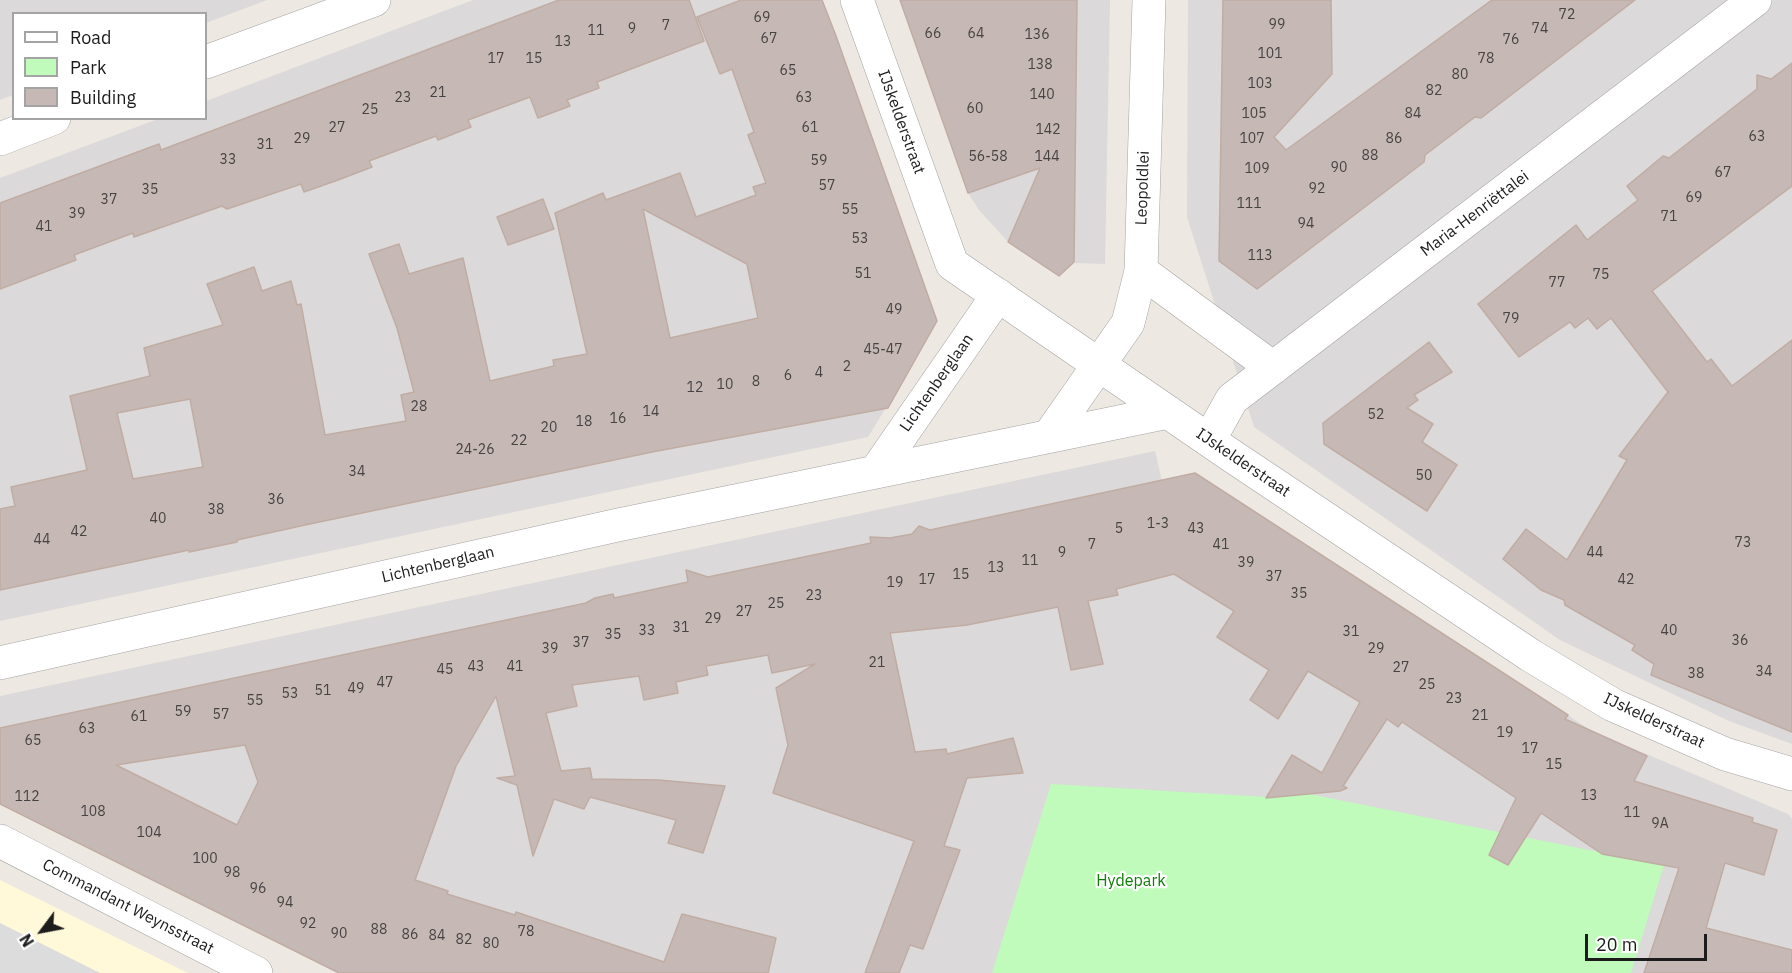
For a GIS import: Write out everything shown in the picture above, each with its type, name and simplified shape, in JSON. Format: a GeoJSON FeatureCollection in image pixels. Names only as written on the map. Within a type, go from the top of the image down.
{"type":"FeatureCollection","features":[{"type":"Feature","properties":{"kind":"street"},"geometry":{"type":"LineString","coordinates":[[207,62],[374,0]]}},
{"type":"Feature","properties":{"kind":"street","name":"IJskelderstraat"},"geometry":{"type":"LineString","coordinates":[[857,0],[952,264],[1530,655],[1613,705],[1725,754],[1792,774]]}},
{"type":"Feature","properties":{"kind":"street","name":"Leopoldlei"},"geometry":{"type":"LineString","coordinates":[[1099,365],[1128,323],[1141,271],[1149,0]]}},
{"type":"Feature","properties":{"kind":"street","name":"Maria-Henriëttalei"},"geometry":{"type":"LineString","coordinates":[[1209,440],[1232,399],[1755,0]]}},
{"type":"Feature","properties":{"kind":"street"},"geometry":{"type":"LineString","coordinates":[[0,138],[49,120]]}},
{"type":"Feature","properties":{"kind":"street"},"geometry":{"type":"LineString","coordinates":[[1141,271],[1273,368]]}},
{"type":"Feature","properties":{"kind":"street","name":"Lichtenberglaan"},"geometry":{"type":"LineString","coordinates":[[877,470],[998,295]]}},
{"type":"Feature","properties":{"kind":"street"},"geometry":{"type":"LineString","coordinates":[[1049,436],[1099,365]]}},
{"type":"Feature","properties":{"kind":"street","name":"Lichtenberglaan"},"geometry":{"type":"LineString","coordinates":[[0,663],[877,470],[1168,412]]}},
{"type":"Feature","properties":{"kind":"street","name":"Commandant Weynsstraat"},"geometry":{"type":"LineString","coordinates":[[0,841],[256,973]]}},
{"type":"Feature","properties":{"kind":"shaded area"},"geometry":{"type":"Polygon","coordinates":[[[0,0],[267,0],[207,23],[207,12],[12,12],[12,95],[0,100],[0,0]]]}},
{"type":"Feature","properties":{"kind":"shaded area"},"geometry":{"type":"Polygon","coordinates":[[[473,0],[822,0],[834,31],[919,354],[868,437],[0,621],[0,178],[155,120],[207,120],[207,101],[473,0]]]}},
{"type":"Feature","properties":{"kind":"shaded area"},"geometry":{"type":"Polygon","coordinates":[[[900,0],[1110,0],[1105,264],[1074,263],[1059,276],[1008,242],[979,210],[968,193],[900,0]]]}},
{"type":"Feature","properties":{"kind":"shaded area"},"geometry":{"type":"Polygon","coordinates":[[[1188,0],[1792,0],[1792,744],[1729,721],[1560,640],[1254,427],[1187,217],[1188,0]]]}},
{"type":"Feature","properties":{"kind":"shaded area"},"geometry":{"type":"Polygon","coordinates":[[[1155,451],[1162,481],[1415,616],[1592,731],[1788,814],[1792,819],[1792,973],[340,973],[0,804],[0,696],[1155,451]]]}},
{"type":"Feature","properties":{"kind":"shaded area"},"geometry":{"type":"Polygon","coordinates":[[[0,880],[188,973],[0,973],[0,880]]]}},
{"type":"Feature","properties":{"kind":"shaded area"},"geometry":{"type":"Polygon","coordinates":[[[0,923],[100,973],[0,973],[0,923]]]}},
{"type":"Feature","properties":{"kind":"green space","name":"Hydepark"},"geometry":{"type":"Polygon","coordinates":[[[1051,784],[1266,797],[1304,793],[1664,865],[1631,973],[992,973],[1051,784]]]}},
{"type":"Feature","properties":{"kind":"building"},"geometry":{"type":"Polygon","coordinates":[[[559,0],[689,0],[704,41],[597,82],[599,88],[567,100],[570,106],[538,118],[530,97],[468,120],[471,127],[438,140],[436,136],[369,161],[372,167],[338,180],[304,192],[301,184],[227,209],[222,206],[134,237],[133,233],[74,255],[76,260],[0,289],[0,203],[159,144],[161,150],[559,0]]]}},
{"type":"Feature","properties":{"kind":"building"},"geometry":{"type":"Polygon","coordinates":[[[741,0],[822,0],[937,321],[888,408],[652,452],[305,525],[237,540],[237,542],[0,590],[0,509],[15,506],[11,487],[87,470],[70,396],[150,376],[144,348],[223,325],[207,284],[254,267],[262,291],[291,281],[297,305],[301,304],[325,435],[406,421],[401,395],[414,392],[397,328],[369,254],[399,244],[409,274],[463,258],[490,381],[554,366],[553,360],[587,354],[555,213],[603,193],[606,200],[680,173],[696,217],[756,195],[753,187],[766,183],[748,135],[754,132],[732,69],[720,74],[697,17],[741,0]],[[643,209],[670,338],[758,318],[747,264],[643,209]],[[190,399],[117,413],[133,479],[203,467],[190,399]]]}},
{"type":"Feature","properties":{"kind":"building"},"geometry":{"type":"Polygon","coordinates":[[[900,0],[1077,0],[1074,262],[1059,276],[1008,242],[1040,168],[968,193],[900,0]]]}},
{"type":"Feature","properties":{"kind":"building"},"geometry":{"type":"Polygon","coordinates":[[[1223,0],[1331,0],[1332,74],[1274,137],[1286,150],[1492,0],[1635,0],[1481,118],[1475,117],[1425,155],[1424,162],[1257,289],[1219,261],[1223,0]]]}},
{"type":"Feature","properties":{"kind":"building"},"geometry":{"type":"Polygon","coordinates":[[[1792,63],[1792,186],[1652,291],[1707,362],[1711,359],[1732,386],[1792,340],[1792,732],[1651,675],[1654,664],[1632,650],[1635,645],[1565,605],[1564,600],[1541,590],[1503,559],[1526,529],[1567,560],[1627,460],[1619,456],[1668,392],[1611,318],[1597,329],[1588,318],[1575,328],[1570,322],[1519,357],[1478,304],[1576,225],[1587,240],[1638,200],[1627,186],[1663,156],[1669,158],[1757,89],[1757,75],[1771,79],[1792,63]]]}},
{"type":"Feature","properties":{"kind":"building"},"geometry":{"type":"Polygon","coordinates":[[[543,199],[554,229],[508,245],[497,217],[543,199]]]}},
{"type":"Feature","properties":{"kind":"building"},"geometry":{"type":"Polygon","coordinates":[[[1429,342],[1452,372],[1414,395],[1418,400],[1407,408],[1433,424],[1422,442],[1457,465],[1427,511],[1324,444],[1323,423],[1429,342]]]}},
{"type":"Feature","properties":{"kind":"building"},"geometry":{"type":"Polygon","coordinates":[[[1195,473],[1568,715],[1565,719],[1647,756],[1634,781],[1753,818],[1752,822],[1777,830],[1764,875],[1725,863],[1706,928],[1792,950],[1792,973],[1644,973],[1679,868],[1602,854],[1541,813],[1508,865],[1489,855],[1516,798],[1402,722],[1398,727],[1387,719],[1343,786],[1347,788],[1340,791],[1266,798],[1292,755],[1322,773],[1360,702],[1308,671],[1278,719],[1250,700],[1269,670],[1217,637],[1234,611],[1174,574],[1116,589],[1118,595],[1088,601],[1103,664],[1071,670],[1058,607],[967,625],[890,633],[915,752],[946,749],[947,754],[1013,738],[1023,773],[967,778],[944,846],[960,850],[923,949],[910,945],[899,973],[865,973],[914,841],[773,793],[788,745],[776,688],[815,664],[772,673],[768,655],[706,666],[708,675],[676,682],[678,693],[644,700],[639,676],[572,685],[577,706],[546,713],[561,771],[590,768],[592,779],[659,780],[725,786],[703,853],[668,843],[676,820],[590,797],[584,809],[554,799],[533,856],[517,785],[497,778],[515,776],[496,696],[456,766],[415,880],[448,891],[447,894],[515,915],[516,912],[664,962],[682,914],[776,938],[768,973],[339,973],[0,804],[0,728],[586,603],[595,598],[613,594],[614,598],[688,582],[686,570],[708,577],[871,543],[870,537],[890,538],[912,534],[919,526],[930,530],[1195,473]],[[245,745],[116,765],[237,825],[258,782],[245,745]]]}}]}
